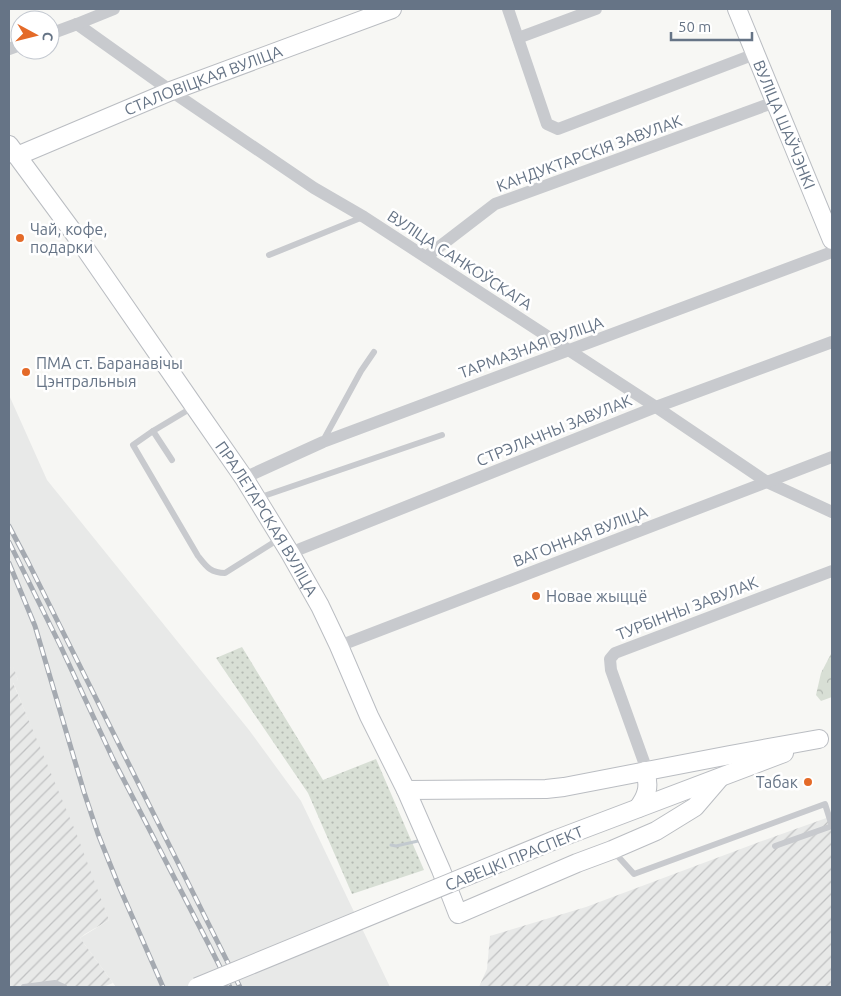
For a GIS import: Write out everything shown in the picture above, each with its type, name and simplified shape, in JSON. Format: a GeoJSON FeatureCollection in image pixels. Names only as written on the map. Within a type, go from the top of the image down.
{"type":"FeatureCollection","features":[{"type":"Feature","properties":{"kind":"main road","name":"СТАЛОВІЦКАЯ ВУЛІЦА"},"geometry":{"type":"LineString","coordinates":[[13,151],[392,9]]}},
{"type":"Feature","properties":{"kind":"main road","name":"ВУЛІЦА ШАЎЧЭНКІ"},"geometry":{"type":"LineString","coordinates":[[737,9],[832,240]]}},
{"type":"Feature","properties":{"kind":"main road","name":"ПРАЛЕТАРСКАЯ ВУЛІЦА"},"geometry":{"type":"LineString","coordinates":[[13,151],[82,244],[244,478],[290,553],[320,606],[339,646],[369,716],[406,790],[458,914],[576,863],[612,850]]}},
{"type":"Feature","properties":{"kind":"main road"},"geometry":{"type":"LineString","coordinates":[[406,790],[546,789],[564,787],[826,737]]}},
{"type":"Feature","properties":{"kind":"main road","name":"САВЕЦКІ ПРАСПЕКТ"},"geometry":{"type":"LineString","coordinates":[[198,987],[557,839],[826,737]]}},
{"type":"Feature","properties":{"kind":"main road"},"geometry":{"type":"LineString","coordinates":[[638,808],[648,791],[645,771]]}},
{"type":"Feature","properties":{"kind":"main road"},"geometry":{"type":"LineString","coordinates":[[612,850],[656,831],[695,807],[719,779]]}},
{"type":"Feature","properties":{"kind":"street"},"geometry":{"type":"LineString","coordinates":[[60,30],[114,9]]}},
{"type":"Feature","properties":{"kind":"street"},"geometry":{"type":"LineString","coordinates":[[508,9],[547,124],[558,129],[755,54]]}},
{"type":"Feature","properties":{"kind":"street"},"geometry":{"type":"LineString","coordinates":[[518,38],[596,9]]}},
{"type":"Feature","properties":{"kind":"street","name":"ВУЛІЦА САНКОЎСКАГА"},"geometry":{"type":"LineString","coordinates":[[77,24],[171,91],[314,188],[364,217],[426,257],[656,407],[766,482],[832,512]]}},
{"type":"Feature","properties":{"kind":"street","name":"КАНДУКТАРСКІЯ ЗАВУЛАК"},"geometry":{"type":"LineString","coordinates":[[426,257],[495,204],[775,102]]}},
{"type":"Feature","properties":{"kind":"street","name":"ТАРМАЗНАЯ ВУЛІЦА"},"geometry":{"type":"LineString","coordinates":[[244,478],[323,442],[832,252]]}},
{"type":"Feature","properties":{"kind":"street","name":"СТРЭЛАЧНЫ ЗАВУЛАК"},"geometry":{"type":"LineString","coordinates":[[290,553],[656,407],[832,342]]}},
{"type":"Feature","properties":{"kind":"street","name":"ВАГОННАЯ ВУЛІЦА"},"geometry":{"type":"LineString","coordinates":[[339,646],[832,457]]}},
{"type":"Feature","properties":{"kind":"street","name":"ТУРБІННЫ ЗАВУЛАК"},"geometry":{"type":"LineString","coordinates":[[645,771],[644,762],[611,670],[610,659],[615,653],[832,571]]}},
{"type":"Feature","properties":{"kind":"lane"},"geometry":{"type":"LineString","coordinates":[[269,255],[364,217]]}},
{"type":"Feature","properties":{"kind":"lane"},"geometry":{"type":"LineString","coordinates":[[323,442],[361,371],[374,352]]}},
{"type":"Feature","properties":{"kind":"lane"},"geometry":{"type":"LineString","coordinates":[[194,406],[133,445],[198,556],[209,569],[218,573],[225,573],[281,538]]}},
{"type":"Feature","properties":{"kind":"lane"},"geometry":{"type":"LineString","coordinates":[[153,431],[172,460]]}},
{"type":"Feature","properties":{"kind":"lane"},"geometry":{"type":"LineString","coordinates":[[256,499],[442,435]]}},
{"type":"Feature","properties":{"kind":"lane"},"geometry":{"type":"LineString","coordinates":[[612,850],[634,874],[824,804],[832,826],[775,846]]}},
{"type":"Feature","properties":{"kind":"lane"},"geometry":{"type":"LineString","coordinates":[[24,987],[55,983],[64,987]]}},
{"type":"Feature","properties":{"kind":"shaded area"},"geometry":{"type":"Polygon","coordinates":[[[9,395],[47,480],[249,730],[301,801],[390,987],[116,987],[80,938],[109,920],[13,682],[18,680],[13,667],[9,668],[9,395]]]}},
{"type":"Feature","properties":{"kind":"shaded area"},"geometry":{"type":"Polygon","coordinates":[[[13,666],[18,680],[13,683],[77,835],[109,920],[80,938],[113,983],[103,987],[9,987],[9,668],[13,666]]]}},
{"type":"Feature","properties":{"kind":"shaded area"},"geometry":{"type":"Polygon","coordinates":[[[832,816],[832,987],[479,987],[487,969],[490,936],[586,907],[832,816]]]}},
{"type":"Feature","properties":{"kind":"green space"},"geometry":{"type":"Polygon","coordinates":[[[242,647],[323,780],[376,759],[424,870],[352,894],[308,793],[216,658],[242,647]]]}},
{"type":"Feature","properties":{"kind":"green space"},"geometry":{"type":"Polygon","coordinates":[[[832,652],[832,697],[821,701],[816,695],[821,673],[832,652]]]}},
{"type":"Feature","properties":{"kind":"waterway"},"geometry":{"type":"LineString","coordinates":[[391,845],[396,846],[418,841]]}},
{"type":"Feature","properties":{"kind":"railway"},"geometry":{"type":"LineString","coordinates":[[9,526],[240,987]]}},
{"type":"Feature","properties":{"kind":"railway"},"geometry":{"type":"LineString","coordinates":[[9,542],[113,759],[230,987]]}},
{"type":"Feature","properties":{"kind":"railway"},"geometry":{"type":"LineString","coordinates":[[9,563],[35,626],[98,834],[163,987]]}},
{"type":"Feature","properties":{"kind":"place","name":"Чай, кофе, подарки"},"geometry":{"type":"Point","coordinates":[20,238]}},
{"type":"Feature","properties":{"kind":"place","name":"ПМА ст. Баранавічы Цэнтральныя"},"geometry":{"type":"Point","coordinates":[26,372]}},
{"type":"Feature","properties":{"kind":"place","name":"Новае жыццё"},"geometry":{"type":"Point","coordinates":[536,596]}},
{"type":"Feature","properties":{"kind":"place","name":"Табак"},"geometry":{"type":"Point","coordinates":[808,782]}}]}
